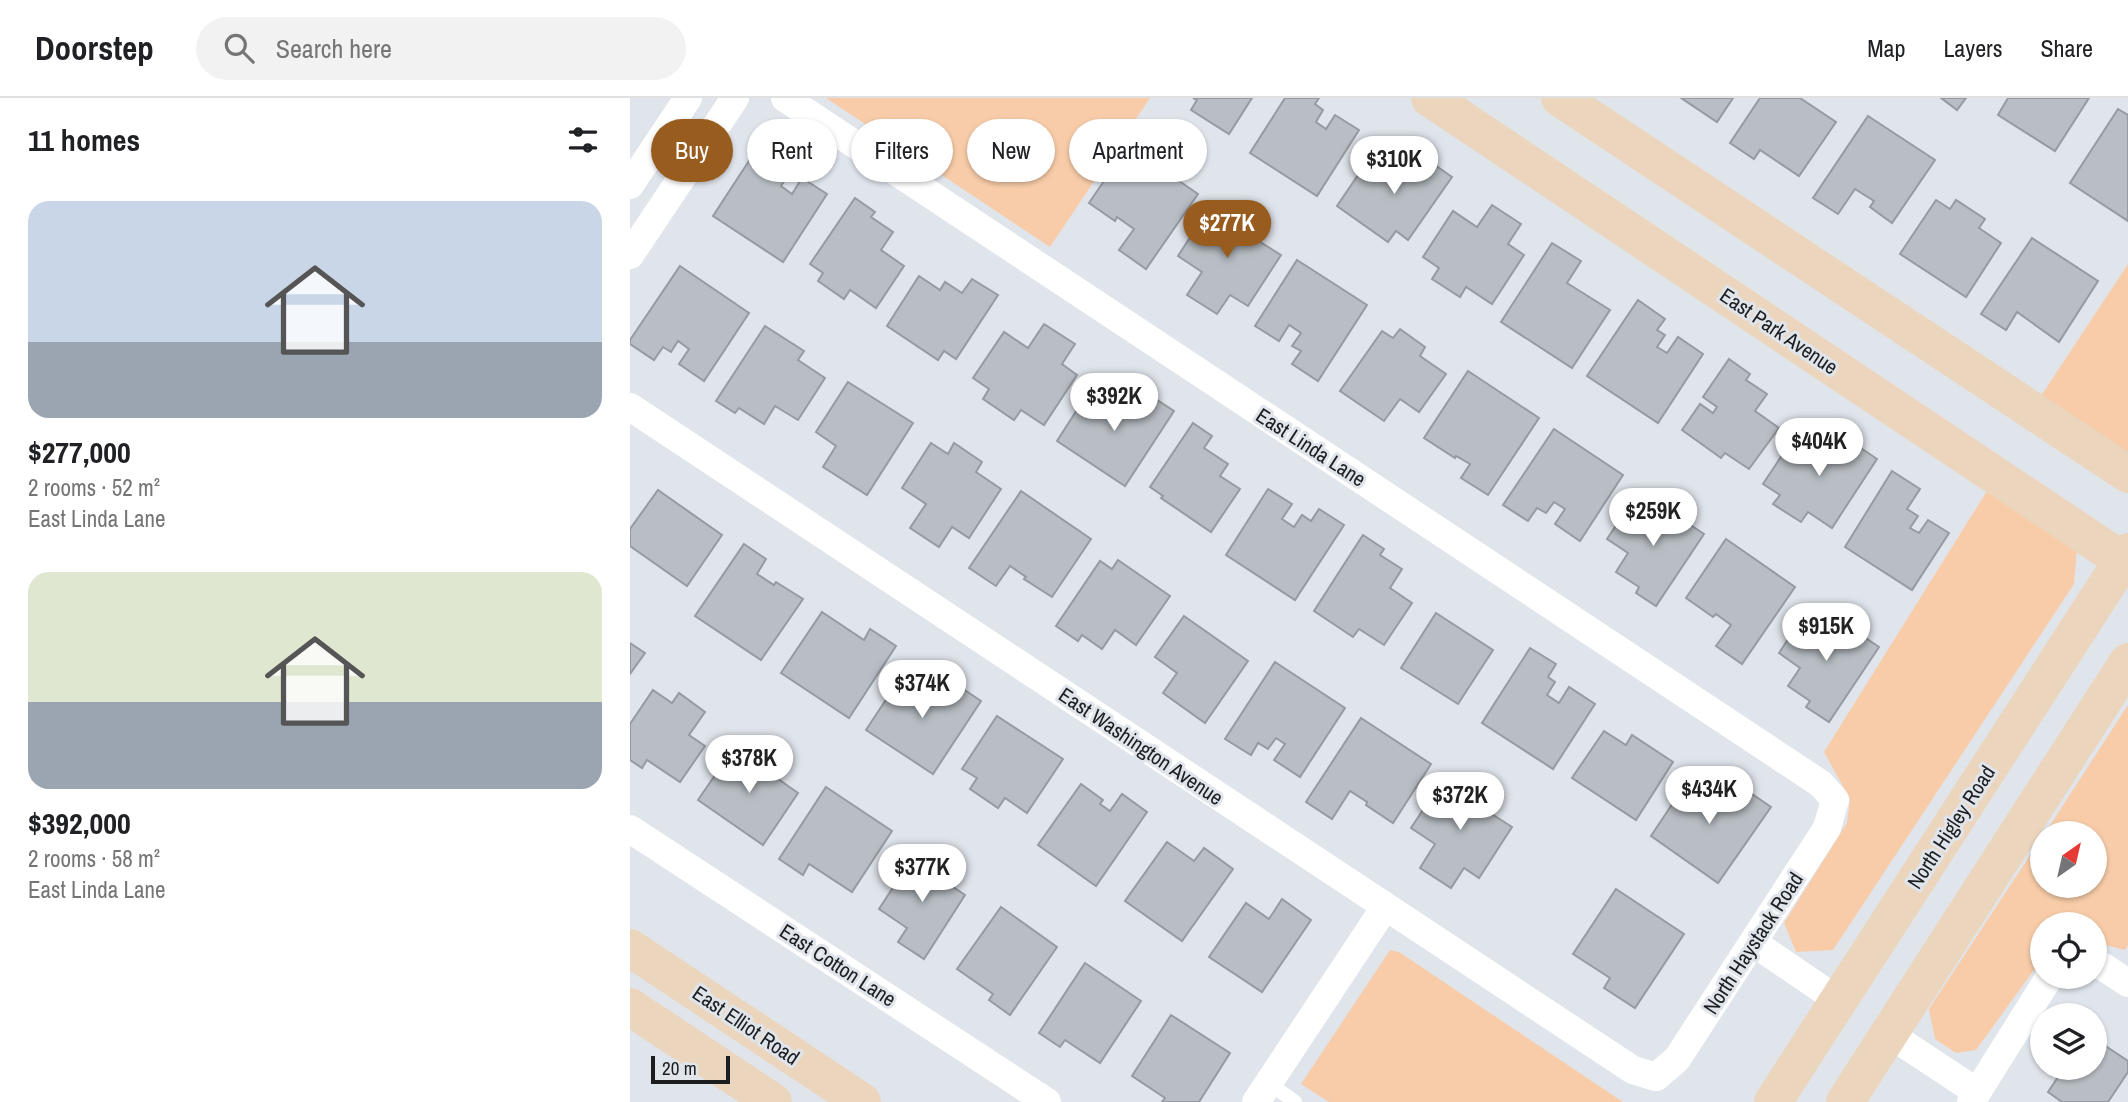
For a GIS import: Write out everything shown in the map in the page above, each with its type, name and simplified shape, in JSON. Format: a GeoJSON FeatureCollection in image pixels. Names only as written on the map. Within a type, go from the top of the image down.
{"type":"FeatureCollection","features":[{"type":"Feature","properties":{"kind":"main road","name":"East Park Avenue"},"geometry":{"type":"LineString","coordinates":[[1430,98],[2126,559]]}},
{"type":"Feature","properties":{"kind":"main road"},"geometry":{"type":"LineString","coordinates":[[1560,98],[2128,474]]}},
{"type":"Feature","properties":{"kind":"main road","name":"North Higley Road"},"geometry":{"type":"LineString","coordinates":[[1773,1102],[2126,559]]}},
{"type":"Feature","properties":{"kind":"main road"},"geometry":{"type":"LineString","coordinates":[[1845,1102],[2128,662]]}},
{"type":"Feature","properties":{"kind":"main road","name":"East Elliot Road"},"geometry":{"type":"LineString","coordinates":[[630,948],[862,1102]]}},
{"type":"Feature","properties":{"kind":"main road"},"geometry":{"type":"LineString","coordinates":[[630,1007],[773,1102]]}},
{"type":"Feature","properties":{"kind":"street"},"geometry":{"type":"LineString","coordinates":[[630,185],[688,98]]}},
{"type":"Feature","properties":{"kind":"street"},"geometry":{"type":"LineString","coordinates":[[630,255],[735,98]]}},
{"type":"Feature","properties":{"kind":"street","name":"East Linda Lane"},"geometry":{"type":"LineString","coordinates":[[785,98],[1821,784],[1835,800]]}},
{"type":"Feature","properties":{"kind":"street","name":"East Washington Avenue"},"geometry":{"type":"LineString","coordinates":[[630,407],[1633,1070],[1656,1077]]}},
{"type":"Feature","properties":{"kind":"street","name":"North Haystack Road"},"geometry":{"type":"LineString","coordinates":[[1656,1077],[1677,1059],[1754,943],[1827,828],[1835,800]]}},
{"type":"Feature","properties":{"kind":"street","name":"East Cotton Lane"},"geometry":{"type":"LineString","coordinates":[[630,829],[1047,1102]]}},
{"type":"Feature","properties":{"kind":"street"},"geometry":{"type":"LineString","coordinates":[[1263,1093],[1385,907]]}},
{"type":"Feature","properties":{"kind":"street"},"geometry":{"type":"LineString","coordinates":[[1754,943],[1839,1001]]}},
{"type":"Feature","properties":{"kind":"street"},"geometry":{"type":"LineString","coordinates":[[2107,969],[2128,983]]}},
{"type":"Feature","properties":{"kind":"street"},"geometry":{"type":"LineString","coordinates":[[1889,1034],[1974,1097],[2042,989]]}},
{"type":"Feature","properties":{"kind":"lane"},"geometry":{"type":"LineString","coordinates":[[1263,1093],[1294,1102]]}},
{"type":"Feature","properties":{"kind":"shaded area"},"geometry":{"type":"Polygon","coordinates":[[[826,98],[1150,98],[1136,119],[1069,119],[1069,182],[1094,182],[1050,247],[952,182],[953,119],[858,119],[826,98]]]}},
{"type":"Feature","properties":{"kind":"shaded area"},"geometry":{"type":"Polygon","coordinates":[[[2128,264],[2128,454],[2039,399],[2128,264]]]}},
{"type":"Feature","properties":{"kind":"shaded area"},"geometry":{"type":"Polygon","coordinates":[[[1987,491],[2077,548],[2074,584],[1833,950],[1796,952],[1784,923],[1847,823],[1850,799],[1824,752],[1987,491]]]}},
{"type":"Feature","properties":{"kind":"shaded area"},"geometry":{"type":"Polygon","coordinates":[[[2128,705],[2128,945],[2125,950],[2107,945],[2107,912],[2030,912],[2030,976],[1976,1050],[1956,1053],[1935,1039],[1929,1009],[2030,855],[2030,898],[2107,898],[2107,821],[2053,821],[2128,705]]]}},
{"type":"Feature","properties":{"kind":"shaded area"},"geometry":{"type":"Polygon","coordinates":[[[1390,950],[1399,952],[1623,1102],[1329,1102],[1301,1084],[1390,950]]]}},
{"type":"Feature","properties":{"kind":"building"},"geometry":{"type":"Polygon","coordinates":[[[1193,98],[1252,98],[1229,134],[1191,110],[1197,100],[1193,98]]]}},
{"type":"Feature","properties":{"kind":"building"},"geometry":{"type":"Polygon","coordinates":[[[1285,98],[1319,98],[1315,104],[1323,110],[1316,122],[1326,129],[1335,115],[1359,130],[1317,196],[1250,153],[1285,98]]]}},
{"type":"Feature","properties":{"kind":"building"},"geometry":{"type":"Polygon","coordinates":[[[1681,98],[1733,98],[1717,122],[1681,98]]]}},
{"type":"Feature","properties":{"kind":"building"},"geometry":{"type":"Polygon","coordinates":[[[1760,98],[1800,98],[1836,122],[1799,176],[1760,150],[1754,159],[1730,143],[1760,98]]]}},
{"type":"Feature","properties":{"kind":"building"},"geometry":{"type":"Polygon","coordinates":[[[1941,98],[1966,98],[1957,110],[1941,98]]]}},
{"type":"Feature","properties":{"kind":"building"},"geometry":{"type":"Polygon","coordinates":[[[2008,98],[2089,98],[2055,151],[1998,115],[2008,98]]]}},
{"type":"Feature","properties":{"kind":"building"},"geometry":{"type":"Polygon","coordinates":[[[2118,109],[2128,115],[2128,221],[2070,183],[2118,109]]]}},
{"type":"Feature","properties":{"kind":"building"},"geometry":{"type":"Polygon","coordinates":[[[1868,116],[1935,160],[1892,223],[1870,207],[1874,201],[1855,189],[1838,214],[1813,198],[1868,116]]]}},
{"type":"Feature","properties":{"kind":"building"},"geometry":{"type":"Polygon","coordinates":[[[1405,154],[1425,167],[1429,161],[1452,177],[1408,240],[1396,231],[1388,242],[1337,206],[1371,156],[1393,171],[1405,154]]]}},
{"type":"Feature","properties":{"kind":"building"},"geometry":{"type":"Polygon","coordinates":[[[747,164],[747,182],[784,182],[781,186],[792,194],[800,182],[808,182],[827,194],[783,262],[713,216],[747,164]]]}},
{"type":"Feature","properties":{"kind":"building"},"geometry":{"type":"Polygon","coordinates":[[[1103,182],[1180,182],[1198,194],[1146,269],[1119,250],[1134,229],[1117,217],[1115,221],[1089,203],[1103,182]]]}},
{"type":"Feature","properties":{"kind":"building"},"geometry":{"type":"Polygon","coordinates":[[[855,198],[875,212],[871,217],[893,232],[881,250],[904,266],[876,308],[850,290],[844,299],[818,281],[823,273],[810,264],[855,198]]]}},
{"type":"Feature","properties":{"kind":"building"},"geometry":{"type":"Polygon","coordinates":[[[1936,200],[1950,209],[1956,200],[1985,219],[1979,228],[2001,243],[1966,297],[1900,254],[1936,200]]]}},
{"type":"Feature","properties":{"kind":"building"},"geometry":{"type":"Polygon","coordinates":[[[1492,205],[1521,224],[1508,244],[1524,255],[1492,304],[1466,287],[1460,297],[1432,279],[1439,268],[1423,257],[1453,211],[1477,227],[1492,205]]]}},
{"type":"Feature","properties":{"kind":"building"},"geometry":{"type":"Polygon","coordinates":[[[1209,208],[1225,219],[1231,209],[1260,228],[1254,238],[1281,255],[1248,306],[1230,295],[1217,314],[1187,295],[1202,272],[1178,256],[1209,208]]]}},
{"type":"Feature","properties":{"kind":"building"},"geometry":{"type":"Polygon","coordinates":[[[2032,238],[2098,281],[2059,342],[2017,312],[2006,330],[1981,314],[2032,238]]]}},
{"type":"Feature","properties":{"kind":"building"},"geometry":{"type":"Polygon","coordinates":[[[1552,243],[1581,261],[1567,283],[1610,310],[1572,368],[1501,322],[1552,243]]]}},
{"type":"Feature","properties":{"kind":"building"},"geometry":{"type":"Polygon","coordinates":[[[1297,260],[1367,305],[1318,381],[1292,364],[1301,351],[1292,346],[1301,333],[1289,325],[1279,341],[1255,326],[1297,260]]]}},
{"type":"Feature","properties":{"kind":"building"},"geometry":{"type":"Polygon","coordinates":[[[680,266],[749,313],[704,381],[679,364],[689,349],[678,341],[671,352],[663,347],[654,360],[630,344],[630,340],[680,266]]]}},
{"type":"Feature","properties":{"kind":"building"},"geometry":{"type":"Polygon","coordinates":[[[919,276],[940,290],[945,282],[962,293],[972,279],[998,295],[956,359],[944,351],[938,360],[887,326],[919,276]]]}},
{"type":"Feature","properties":{"kind":"building"},"geometry":{"type":"Polygon","coordinates":[[[1638,300],[1665,319],[1657,330],[1665,335],[1657,347],[1667,353],[1678,337],[1703,354],[1658,423],[1587,376],[1638,300]]]}},
{"type":"Feature","properties":{"kind":"building"},"geometry":{"type":"Polygon","coordinates":[[[1044,324],[1075,344],[1062,364],[1077,375],[1044,425],[1021,410],[1014,420],[983,399],[989,389],[973,378],[1004,332],[1028,348],[1044,324]]]}},
{"type":"Feature","properties":{"kind":"building"},"geometry":{"type":"Polygon","coordinates":[[[765,326],[804,351],[798,360],[825,378],[798,420],[775,406],[764,424],[739,408],[735,413],[716,401],[765,326]]]}},
{"type":"Feature","properties":{"kind":"building"},"geometry":{"type":"Polygon","coordinates":[[[1400,329],[1425,347],[1420,356],[1446,374],[1419,412],[1400,399],[1384,421],[1340,391],[1382,331],[1393,338],[1400,329]]]}},
{"type":"Feature","properties":{"kind":"building"},"geometry":{"type":"Polygon","coordinates":[[[1729,359],[1750,374],[1746,380],[1767,394],[1755,411],[1779,428],[1749,469],[1725,453],[1721,458],[1682,430],[1700,404],[1713,413],[1717,407],[1703,397],[1729,359]]]}},
{"type":"Feature","properties":{"kind":"building"},"geometry":{"type":"Polygon","coordinates":[[[1468,371],[1539,418],[1488,495],[1461,478],[1470,464],[1456,456],[1455,458],[1424,438],[1468,371]]]}},
{"type":"Feature","properties":{"kind":"building"},"geometry":{"type":"Polygon","coordinates":[[[848,382],[913,423],[867,495],[823,467],[836,446],[816,432],[848,382]]]}},
{"type":"Feature","properties":{"kind":"building"},"geometry":{"type":"Polygon","coordinates":[[[1093,385],[1116,400],[1108,412],[1115,417],[1123,407],[1135,415],[1148,394],[1174,411],[1125,486],[1057,441],[1093,385]]]}},
{"type":"Feature","properties":{"kind":"building"},"geometry":{"type":"Polygon","coordinates":[[[1193,423],[1212,436],[1204,448],[1228,464],[1220,476],[1240,489],[1211,532],[1161,498],[1163,496],[1150,487],[1193,423]]]}},
{"type":"Feature","properties":{"kind":"building"},"geometry":{"type":"Polygon","coordinates":[[[1554,429],[1623,475],[1580,541],[1555,524],[1565,509],[1554,502],[1546,513],[1537,508],[1528,521],[1503,505],[1554,429]]]}},
{"type":"Feature","properties":{"kind":"building"},"geometry":{"type":"Polygon","coordinates":[[[1834,430],[1877,459],[1832,528],[1808,512],[1801,522],[1773,504],[1780,495],[1763,484],[1794,437],[1818,453],[1834,430]]]}},
{"type":"Feature","properties":{"kind":"building"},"geometry":{"type":"Polygon","coordinates":[[[931,443],[948,454],[954,443],[982,462],[976,472],[1001,489],[969,538],[952,527],[939,547],[910,528],[926,504],[902,488],[931,443]]]}},
{"type":"Feature","properties":{"kind":"building"},"geometry":{"type":"Polygon","coordinates":[[[1892,471],[1920,489],[1907,509],[1918,516],[1910,528],[1919,533],[1928,520],[1949,533],[1912,590],[1845,547],[1892,471]]]}},
{"type":"Feature","properties":{"kind":"building"},"geometry":{"type":"Polygon","coordinates":[[[1268,489],[1292,504],[1282,519],[1294,527],[1302,515],[1311,521],[1319,509],[1344,525],[1295,600],[1226,555],[1268,489]]]}},
{"type":"Feature","properties":{"kind":"building"},"geometry":{"type":"Polygon","coordinates":[[[658,490],[722,535],[687,586],[630,546],[630,529],[658,490]]]}},
{"type":"Feature","properties":{"kind":"building"},"geometry":{"type":"Polygon","coordinates":[[[1021,491],[1091,539],[1052,597],[1024,579],[1026,577],[1010,566],[996,586],[969,568],[1021,491]]]}},
{"type":"Feature","properties":{"kind":"building"},"geometry":{"type":"Polygon","coordinates":[[[1635,497],[1661,515],[1665,508],[1704,534],[1656,606],[1636,593],[1639,587],[1616,572],[1628,553],[1607,539],[1635,497]]]}},
{"type":"Feature","properties":{"kind":"building"},"geometry":{"type":"Polygon","coordinates":[[[1363,535],[1384,549],[1380,555],[1402,569],[1390,588],[1412,603],[1384,645],[1359,629],[1353,637],[1314,611],[1363,535]]]}},
{"type":"Feature","properties":{"kind":"building"},"geometry":{"type":"Polygon","coordinates":[[[1726,539],[1795,587],[1742,664],[1716,646],[1731,625],[1716,614],[1713,617],[1686,598],[1726,539]]]}},
{"type":"Feature","properties":{"kind":"building"},"geometry":{"type":"Polygon","coordinates":[[[744,544],[766,559],[757,574],[803,599],[761,660],[695,616],[744,544]]]}},
{"type":"Feature","properties":{"kind":"building"},"geometry":{"type":"Polygon","coordinates":[[[1118,560],[1170,596],[1136,645],[1115,630],[1102,649],[1082,635],[1078,641],[1056,626],[1100,561],[1112,569],[1118,560]]]}},
{"type":"Feature","properties":{"kind":"building"},"geometry":{"type":"Polygon","coordinates":[[[822,612],[864,640],[870,629],[896,646],[849,718],[781,673],[822,612]]]}},
{"type":"Feature","properties":{"kind":"building"},"geometry":{"type":"Polygon","coordinates":[[[1806,612],[1835,632],[1842,622],[1879,647],[1829,722],[1806,707],[1810,701],[1788,686],[1800,668],[1779,653],[1806,612]]]}},
{"type":"Feature","properties":{"kind":"building"},"geometry":{"type":"Polygon","coordinates":[[[1436,613],[1493,650],[1458,704],[1401,668],[1436,613]]]}},
{"type":"Feature","properties":{"kind":"building"},"geometry":{"type":"Polygon","coordinates":[[[1184,616],[1248,661],[1205,723],[1163,693],[1177,673],[1155,657],[1184,616]]]}},
{"type":"Feature","properties":{"kind":"building"},"geometry":{"type":"Polygon","coordinates":[[[630,643],[645,653],[630,674],[630,643]]]}},
{"type":"Feature","properties":{"kind":"building"},"geometry":{"type":"Polygon","coordinates":[[[1530,648],[1556,664],[1548,677],[1555,682],[1547,695],[1559,703],[1569,687],[1595,704],[1553,769],[1482,723],[1530,648]]]}},
{"type":"Feature","properties":{"kind":"building"},"geometry":{"type":"Polygon","coordinates":[[[1275,662],[1345,708],[1300,777],[1274,760],[1285,744],[1276,738],[1268,749],[1258,743],[1251,755],[1225,739],[1275,662]]]}},
{"type":"Feature","properties":{"kind":"building"},"geometry":{"type":"Polygon","coordinates":[[[907,668],[933,685],[931,689],[947,700],[957,685],[981,701],[933,774],[866,730],[907,668]]]}},
{"type":"Feature","properties":{"kind":"building"},"geometry":{"type":"Polygon","coordinates":[[[653,690],[672,703],[679,693],[705,712],[689,735],[705,746],[680,782],[647,760],[642,768],[630,760],[630,724],[653,690]]]}},
{"type":"Feature","properties":{"kind":"building"},"geometry":{"type":"Polygon","coordinates":[[[997,716],[1063,759],[1027,813],[1005,798],[998,808],[970,789],[977,778],[962,769],[997,716]]]}},
{"type":"Feature","properties":{"kind":"building"},"geometry":{"type":"Polygon","coordinates":[[[1361,718],[1431,764],[1393,823],[1350,791],[1332,819],[1306,802],[1361,718]]]}},
{"type":"Feature","properties":{"kind":"building"},"geometry":{"type":"Polygon","coordinates":[[[1604,731],[1626,745],[1632,735],[1673,762],[1636,820],[1572,778],[1604,731]]]}},
{"type":"Feature","properties":{"kind":"building"},"geometry":{"type":"Polygon","coordinates":[[[733,749],[745,758],[752,749],[779,768],[774,776],[798,793],[763,845],[698,800],[733,749]]]}},
{"type":"Feature","properties":{"kind":"building"},"geometry":{"type":"Polygon","coordinates":[[[1695,770],[1721,788],[1711,802],[1720,809],[1728,797],[1737,803],[1746,790],[1771,807],[1718,883],[1651,836],[1695,770]]]}},
{"type":"Feature","properties":{"kind":"building"},"geometry":{"type":"Polygon","coordinates":[[[1442,781],[1458,791],[1464,781],[1494,801],[1487,811],[1512,827],[1479,878],[1464,868],[1451,888],[1420,868],[1435,844],[1411,828],[1442,781]]]}},
{"type":"Feature","properties":{"kind":"building"},"geometry":{"type":"Polygon","coordinates":[[[1081,784],[1103,800],[1100,804],[1110,811],[1122,794],[1147,812],[1096,886],[1038,845],[1081,784]]]}},
{"type":"Feature","properties":{"kind":"building"},"geometry":{"type":"Polygon","coordinates":[[[826,787],[892,831],[852,892],[809,864],[803,875],[779,859],[826,787]]]}},
{"type":"Feature","properties":{"kind":"building"},"geometry":{"type":"Polygon","coordinates":[[[1167,842],[1194,861],[1204,848],[1233,869],[1182,941],[1125,901],[1167,842]]]}},
{"type":"Feature","properties":{"kind":"building"},"geometry":{"type":"Polygon","coordinates":[[[917,851],[945,869],[940,878],[965,895],[924,959],[898,942],[907,928],[879,909],[917,851]]]}},
{"type":"Feature","properties":{"kind":"building"},"geometry":{"type":"Polygon","coordinates":[[[1616,889],[1684,934],[1635,1008],[1604,988],[1610,978],[1573,954],[1616,889]]]}},
{"type":"Feature","properties":{"kind":"building"},"geometry":{"type":"Polygon","coordinates":[[[1282,899],[1311,920],[1262,992],[1209,957],[1246,903],[1269,919],[1282,899]]]}},
{"type":"Feature","properties":{"kind":"building"},"geometry":{"type":"Polygon","coordinates":[[[1001,907],[1057,947],[1010,1015],[989,1000],[993,994],[957,969],[1001,907]]]}},
{"type":"Feature","properties":{"kind":"building"},"geometry":{"type":"Polygon","coordinates":[[[1085,963],[1141,1001],[1100,1063],[1065,1040],[1060,1047],[1039,1033],[1085,963]]]}},
{"type":"Feature","properties":{"kind":"building"},"geometry":{"type":"Polygon","coordinates":[[[1171,1015],[1230,1053],[1199,1102],[1162,1102],[1165,1098],[1132,1076],[1171,1015]]]}},
{"type":"Feature","properties":{"kind":"building"},"geometry":{"type":"Polygon","coordinates":[[[2107,1047],[2128,1061],[2128,1072],[2108,1102],[2062,1102],[2048,1092],[2056,1080],[2107,1080],[2107,1047]]]}}]}
